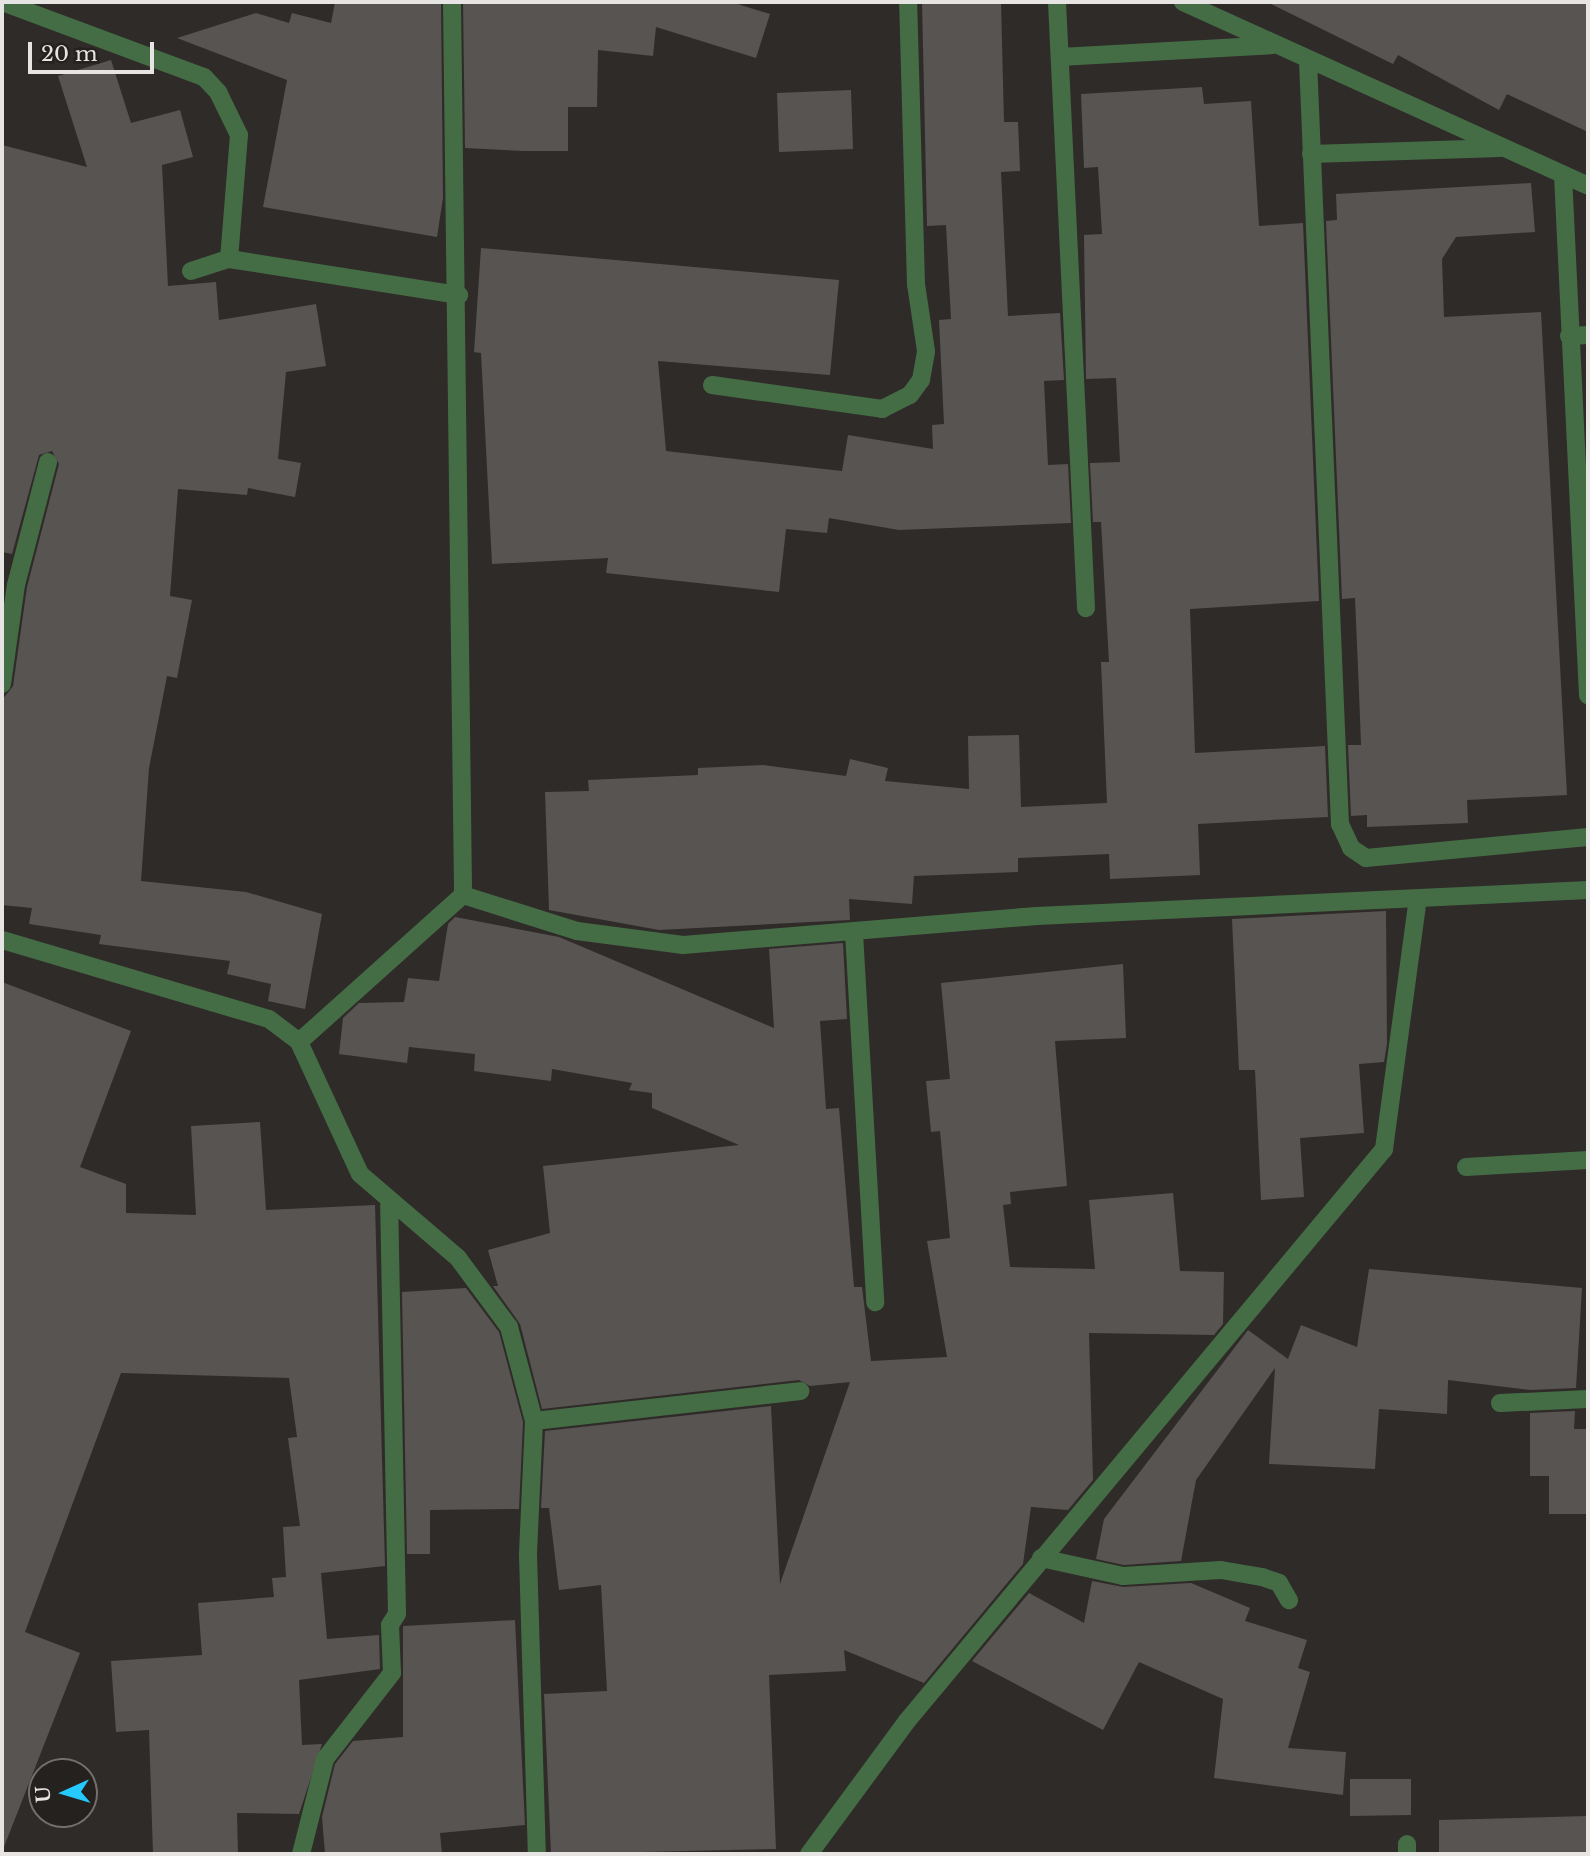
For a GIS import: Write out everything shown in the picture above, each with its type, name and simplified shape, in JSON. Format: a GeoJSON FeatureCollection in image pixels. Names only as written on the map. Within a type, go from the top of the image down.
{"type":"FeatureCollection","features":[{"type":"Feature","properties":{"kind":"street"},"geometry":{"type":"LineString","coordinates":[[2,2],[204,77],[218,92],[239,135],[229,259]]}},
{"type":"Feature","properties":{"kind":"street"},"geometry":{"type":"LineString","coordinates":[[299,1042],[463,895],[459,295],[452,2]]}},
{"type":"Feature","properties":{"kind":"street"},"geometry":{"type":"LineString","coordinates":[[712,385],[882,409],[910,395],[921,380],[926,351],[916,284],[908,2]]}},
{"type":"Feature","properties":{"kind":"street"},"geometry":{"type":"LineString","coordinates":[[1057,2],[1086,608]]}},
{"type":"Feature","properties":{"kind":"street"},"geometry":{"type":"LineString","coordinates":[[1184,2],[1308,61],[1588,186]]}},
{"type":"Feature","properties":{"kind":"street"},"geometry":{"type":"LineString","coordinates":[[1060,57],[1274,45]]}},
{"type":"Feature","properties":{"kind":"street"},"geometry":{"type":"LineString","coordinates":[[1308,61],[1340,824],[1351,848],[1366,858],[1588,837]]}},
{"type":"Feature","properties":{"kind":"street"},"geometry":{"type":"LineString","coordinates":[[1311,154],[1504,148]]}},
{"type":"Feature","properties":{"kind":"street"},"geometry":{"type":"LineString","coordinates":[[1563,175],[1588,695]]}},
{"type":"Feature","properties":{"kind":"street"},"geometry":{"type":"LineString","coordinates":[[191,271],[229,259],[459,295]]}},
{"type":"Feature","properties":{"kind":"street"},"geometry":{"type":"LineString","coordinates":[[1569,336],[1588,335]]}},
{"type":"Feature","properties":{"kind":"street"},"geometry":{"type":"LineString","coordinates":[[2,684],[16,585],[48,462]]}},
{"type":"Feature","properties":{"kind":"street"},"geometry":{"type":"LineString","coordinates":[[463,895],[622,941],[746,943],[1037,916],[1588,890]]}},
{"type":"Feature","properties":{"kind":"street"},"geometry":{"type":"LineString","coordinates":[[809,1854],[907,1721],[1384,1149],[1418,899]]}},
{"type":"Feature","properties":{"kind":"street"},"geometry":{"type":"LineString","coordinates":[[855,933],[875,1302]]}},
{"type":"Feature","properties":{"kind":"street"},"geometry":{"type":"LineString","coordinates":[[2,940],[269,1019],[299,1042],[360,1174],[389,1206],[458,1258],[509,1326],[534,1421],[528,1555],[537,1854]]}},
{"type":"Feature","properties":{"kind":"street"},"geometry":{"type":"LineString","coordinates":[[1466,1167],[1588,1160]]}},
{"type":"Feature","properties":{"kind":"street"},"geometry":{"type":"LineString","coordinates":[[301,1854],[325,1759],[392,1673],[390,1625],[397,1614],[389,1206]]}},
{"type":"Feature","properties":{"kind":"street"},"geometry":{"type":"LineString","coordinates":[[534,1421],[800,1391]]}},
{"type":"Feature","properties":{"kind":"street"},"geometry":{"type":"LineString","coordinates":[[1500,1403],[1588,1399]]}},
{"type":"Feature","properties":{"kind":"street"},"geometry":{"type":"LineString","coordinates":[[1041,1558],[1123,1576],[1221,1570],[1262,1577],[1279,1583],[1289,1600]]}},
{"type":"Feature","properties":{"kind":"building"},"geometry":{"type":"Polygon","coordinates":[[[335,2],[441,2],[443,198],[437,237],[263,207],[287,80],[177,38],[256,13],[289,23],[292,13],[331,23],[335,2]]]}},
{"type":"Feature","properties":{"kind":"building"},"geometry":{"type":"Polygon","coordinates":[[[463,2],[731,2],[770,14],[756,58],[656,27],[653,56],[598,50],[597,107],[568,107],[568,151],[523,151],[465,148],[463,2]]]}},
{"type":"Feature","properties":{"kind":"building"},"geometry":{"type":"Polygon","coordinates":[[[922,2],[1001,2],[1004,122],[1018,122],[1020,171],[1001,172],[1008,316],[1060,313],[1064,380],[1044,381],[1048,465],[1068,464],[1071,523],[899,530],[829,518],[827,533],[786,529],[779,592],[606,573],[608,558],[492,564],[481,353],[474,352],[481,248],[839,280],[830,375],[658,361],[666,451],[842,471],[848,435],[933,449],[932,425],[944,424],[939,320],[951,319],[946,225],[927,226],[922,2]]]}},
{"type":"Feature","properties":{"kind":"building"},"geometry":{"type":"Polygon","coordinates":[[[1267,2],[1588,2],[1588,132],[1507,94],[1499,110],[1398,55],[1393,64],[1267,2]]]}},
{"type":"Feature","properties":{"kind":"building"},"geometry":{"type":"Polygon","coordinates":[[[111,60],[131,123],[180,110],[193,157],[162,165],[168,286],[216,282],[219,320],[316,304],[326,366],[286,372],[278,459],[301,463],[295,497],[248,488],[247,495],[178,489],[170,596],[192,600],[177,678],[167,676],[149,768],[141,881],[246,892],[322,914],[305,1009],[268,1001],[271,984],[227,974],[230,961],[99,944],[101,935],[29,924],[32,908],[2,905],[2,700],[13,686],[27,587],[59,464],[52,451],[39,455],[12,554],[2,552],[2,145],[87,167],[58,76],[111,60]]]}},
{"type":"Feature","properties":{"kind":"building"},"geometry":{"type":"Polygon","coordinates":[[[1202,87],[1204,104],[1251,101],[1259,226],[1303,223],[1319,601],[1190,609],[1195,753],[1325,746],[1328,817],[1198,824],[1200,875],[1110,879],[1109,854],[1018,858],[1018,872],[914,876],[912,904],[849,899],[850,920],[659,930],[549,910],[545,792],[589,791],[588,780],[698,775],[698,768],[763,765],[846,776],[850,759],[888,768],[885,781],[969,789],[968,736],[1019,735],[1021,807],[1107,803],[1101,662],[1109,662],[1101,522],[1093,522],[1090,463],[1120,462],[1116,378],[1086,379],[1084,235],[1102,234],[1098,167],[1084,168],[1081,94],[1202,87]]]}},
{"type":"Feature","properties":{"kind":"building"},"geometry":{"type":"Polygon","coordinates":[[[851,90],[853,149],[779,152],[777,93],[851,90]]]}},
{"type":"Feature","properties":{"kind":"building"},"geometry":{"type":"Polygon","coordinates":[[[1531,183],[1535,232],[1456,237],[1442,259],[1444,317],[1541,312],[1567,795],[1467,800],[1468,823],[1367,827],[1367,815],[1351,816],[1348,745],[1361,745],[1359,692],[1355,598],[1342,599],[1326,221],[1337,220],[1336,194],[1531,183]]]}},
{"type":"Feature","properties":{"kind":"building"},"geometry":{"type":"Polygon","coordinates":[[[1386,911],[1387,1044],[1384,1062],[1359,1064],[1364,1133],[1300,1138],[1304,1197],[1261,1200],[1255,1070],[1239,1070],[1232,919],[1386,911]]]}},
{"type":"Feature","properties":{"kind":"building"},"geometry":{"type":"Polygon","coordinates":[[[455,917],[559,937],[774,1028],[769,949],[843,943],[847,1019],[820,1021],[826,1109],[839,1108],[854,1287],[862,1287],[871,1361],[947,1357],[927,1241],[950,1238],[940,1131],[931,1132],[926,1081],[950,1079],[941,983],[1123,964],[1126,1038],[1055,1041],[1067,1186],[1010,1192],[1011,1204],[1003,1205],[1010,1267],[1095,1269],[1089,1200],[1173,1193],[1180,1271],[1224,1272],[1223,1324],[1214,1335],[1089,1333],[1093,1480],[1068,1510],[1031,1507],[1023,1564],[924,1683],[844,1650],[846,1671],[769,1675],[776,1849],[551,1854],[544,1694],[607,1691],[601,1585],[559,1590],[549,1508],[541,1508],[545,1431],[771,1406],[780,1584],[850,1382],[810,1386],[799,1380],[542,1409],[520,1324],[493,1286],[498,1286],[488,1250],[550,1233],[543,1166],[739,1145],[652,1108],[652,1093],[629,1090],[632,1083],[552,1069],[551,1081],[474,1071],[475,1054],[409,1047],[407,1063],[339,1054],[343,1018],[359,1003],[404,1002],[408,978],[439,981],[448,924],[455,917]]]}},
{"type":"Feature","properties":{"kind":"building"},"geometry":{"type":"Polygon","coordinates":[[[2,982],[131,1031],[80,1167],[126,1184],[126,1213],[196,1215],[191,1126],[260,1122],[266,1210],[375,1205],[385,1566],[321,1573],[327,1639],[379,1635],[380,1669],[299,1680],[302,1745],[322,1744],[299,1814],[237,1813],[238,1854],[153,1854],[149,1730],[116,1732],[111,1661],[202,1655],[198,1603],[274,1597],[272,1578],[286,1577],[283,1527],[300,1526],[288,1438],[297,1437],[289,1378],[121,1373],[25,1632],[80,1653],[39,1758],[28,1758],[28,1786],[2,1852],[2,982]]]}},
{"type":"Feature","properties":{"kind":"building"},"geometry":{"type":"Polygon","coordinates":[[[1369,1269],[1582,1288],[1576,1388],[1530,1390],[1448,1380],[1447,1414],[1379,1409],[1375,1469],[1269,1464],[1275,1368],[1196,1480],[1181,1561],[1124,1565],[1096,1559],[1104,1519],[1248,1330],[1288,1359],[1301,1325],[1357,1347],[1369,1269]]]}},
{"type":"Feature","properties":{"kind":"building"},"geometry":{"type":"Polygon","coordinates":[[[466,1288],[499,1332],[523,1422],[519,1509],[430,1510],[430,1554],[407,1554],[402,1292],[466,1288]]]}},
{"type":"Feature","properties":{"kind":"building"},"geometry":{"type":"Polygon","coordinates":[[[1575,1411],[1574,1429],[1588,1429],[1588,1514],[1549,1514],[1549,1476],[1530,1476],[1530,1413],[1575,1411]]]}},
{"type":"Feature","properties":{"kind":"building"},"geometry":{"type":"Polygon","coordinates":[[[1092,1581],[1123,1587],[1191,1583],[1250,1608],[1245,1621],[1307,1640],[1298,1668],[1310,1672],[1288,1748],[1346,1752],[1343,1795],[1214,1778],[1223,1699],[1139,1662],[1103,1730],[972,1661],[1029,1593],[1084,1623],[1092,1581]]]}},
{"type":"Feature","properties":{"kind":"building"},"geometry":{"type":"Polygon","coordinates":[[[515,1620],[525,1825],[440,1833],[442,1854],[325,1854],[322,1817],[335,1764],[353,1741],[403,1737],[403,1626],[515,1620]]]}},
{"type":"Feature","properties":{"kind":"building"},"geometry":{"type":"Polygon","coordinates":[[[1350,1779],[1411,1779],[1411,1815],[1350,1816],[1350,1779]]]}},
{"type":"Feature","properties":{"kind":"building"},"geometry":{"type":"Polygon","coordinates":[[[1588,1816],[1588,1854],[1439,1854],[1439,1820],[1588,1816]]]}}]}
